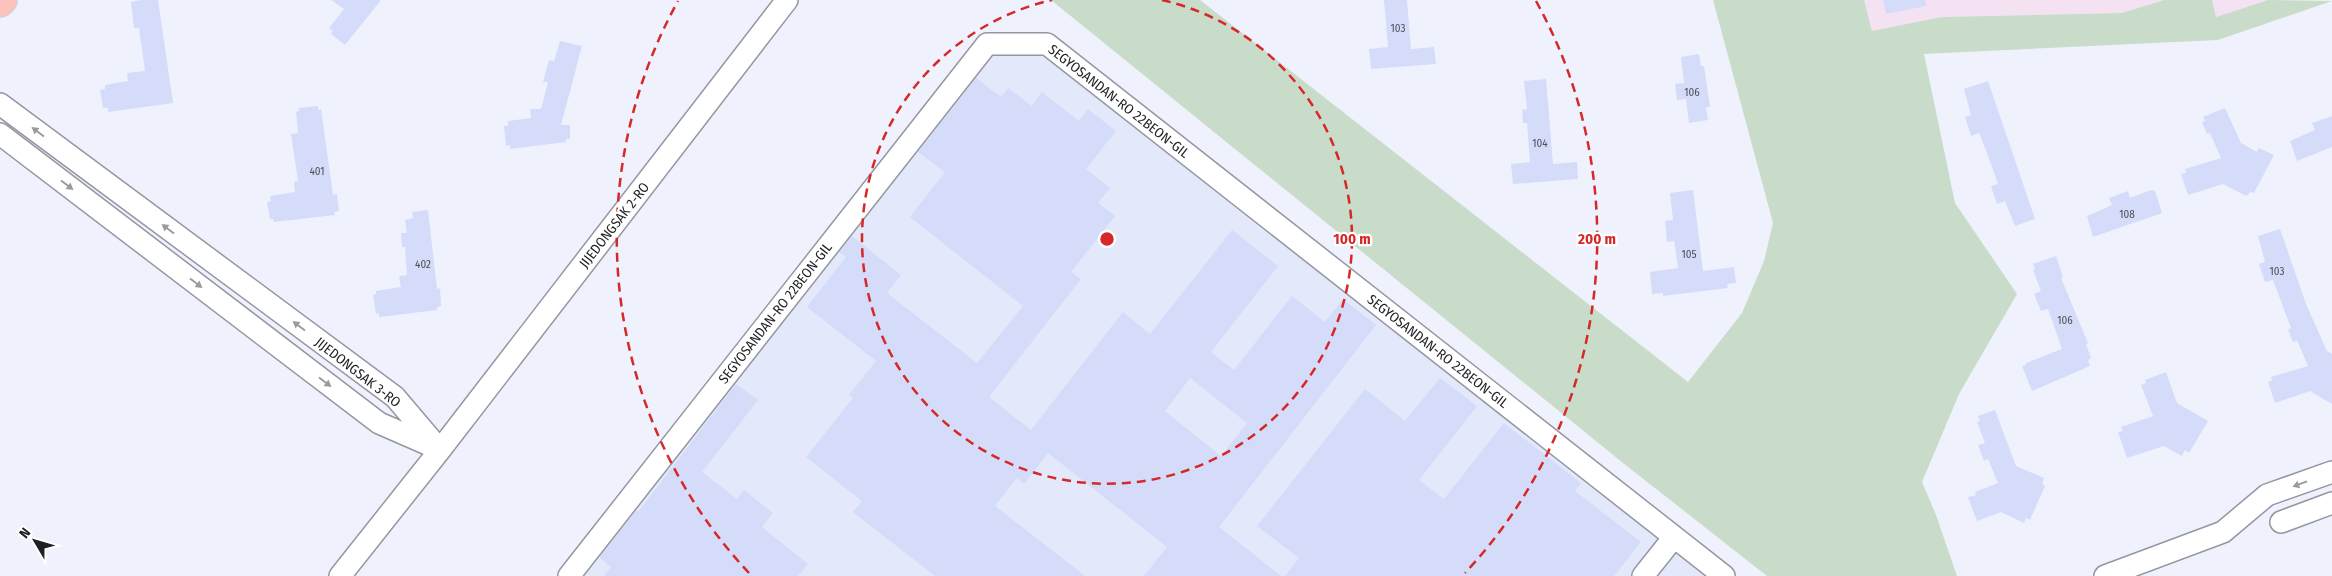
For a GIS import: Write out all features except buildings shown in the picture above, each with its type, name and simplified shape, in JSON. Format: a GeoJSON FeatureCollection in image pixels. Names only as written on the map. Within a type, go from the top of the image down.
{"type":"FeatureCollection","features":[{"type":"Feature","properties":{"kind":"main road"},"geometry":{"type":"LineString","coordinates":[[0,4],[3,0]]}},
{"type":"Feature","properties":{"kind":"street","name":"JIJEDONGSAK 2-RO"},"geometry":{"type":"LineString","coordinates":[[340,576],[440,450],[787,0]]}},
{"type":"Feature","properties":{"kind":"street","name":"SEGYOSANDAN-RO 22BEON-GIL"},"geometry":{"type":"LineString","coordinates":[[569,576],[987,44],[1047,44],[1724,576]]}},
{"type":"Feature","properties":{"kind":"street","name":"JIJEDONGSAK 3-RO"},"geometry":{"type":"LineString","coordinates":[[0,104],[394,397],[440,450]]}},
{"type":"Feature","properties":{"kind":"street","name":"JIJEDONGSAK 3-RO"},"geometry":{"type":"LineString","coordinates":[[0,134],[379,423],[440,450]]}},
{"type":"Feature","properties":{"kind":"street"},"geometry":{"type":"LineString","coordinates":[[2105,576],[2223,532],[2267,495],[2332,472]]}},
{"type":"Feature","properties":{"kind":"street"},"geometry":{"type":"LineString","coordinates":[[2281,522],[2332,503]]}},
{"type":"Feature","properties":{"kind":"street"},"geometry":{"type":"LineString","coordinates":[[1643,576],[1674,537]]}},
{"type":"Feature","properties":{"kind":"shaded area"},"geometry":{"type":"Polygon","coordinates":[[[1864,0],[2164,0],[2122,13],[1941,17],[1872,31],[1864,0]]]}},
{"type":"Feature","properties":{"kind":"shaded area"},"geometry":{"type":"Polygon","coordinates":[[[2212,0],[2268,0],[2216,17],[2212,0]]]}},
{"type":"Feature","properties":{"kind":"shaded area"},"geometry":{"type":"Polygon","coordinates":[[[999,32],[1042,34],[1075,58],[1736,576],[562,576],[975,45],[999,32]]]}},
{"type":"Feature","properties":{"kind":"green space"},"geometry":{"type":"Polygon","coordinates":[[[1051,0],[1200,0],[1688,382],[1742,313],[1764,261],[1773,223],[1713,0],[1864,0],[1872,31],[1941,17],[2122,13],[2164,0],[2212,0],[2216,17],[2268,0],[2332,1],[2218,40],[1924,54],[1955,203],[2017,294],[1959,394],[1922,482],[1936,515],[1957,576],[1767,576],[1623,463],[1051,0]]]}}]}
